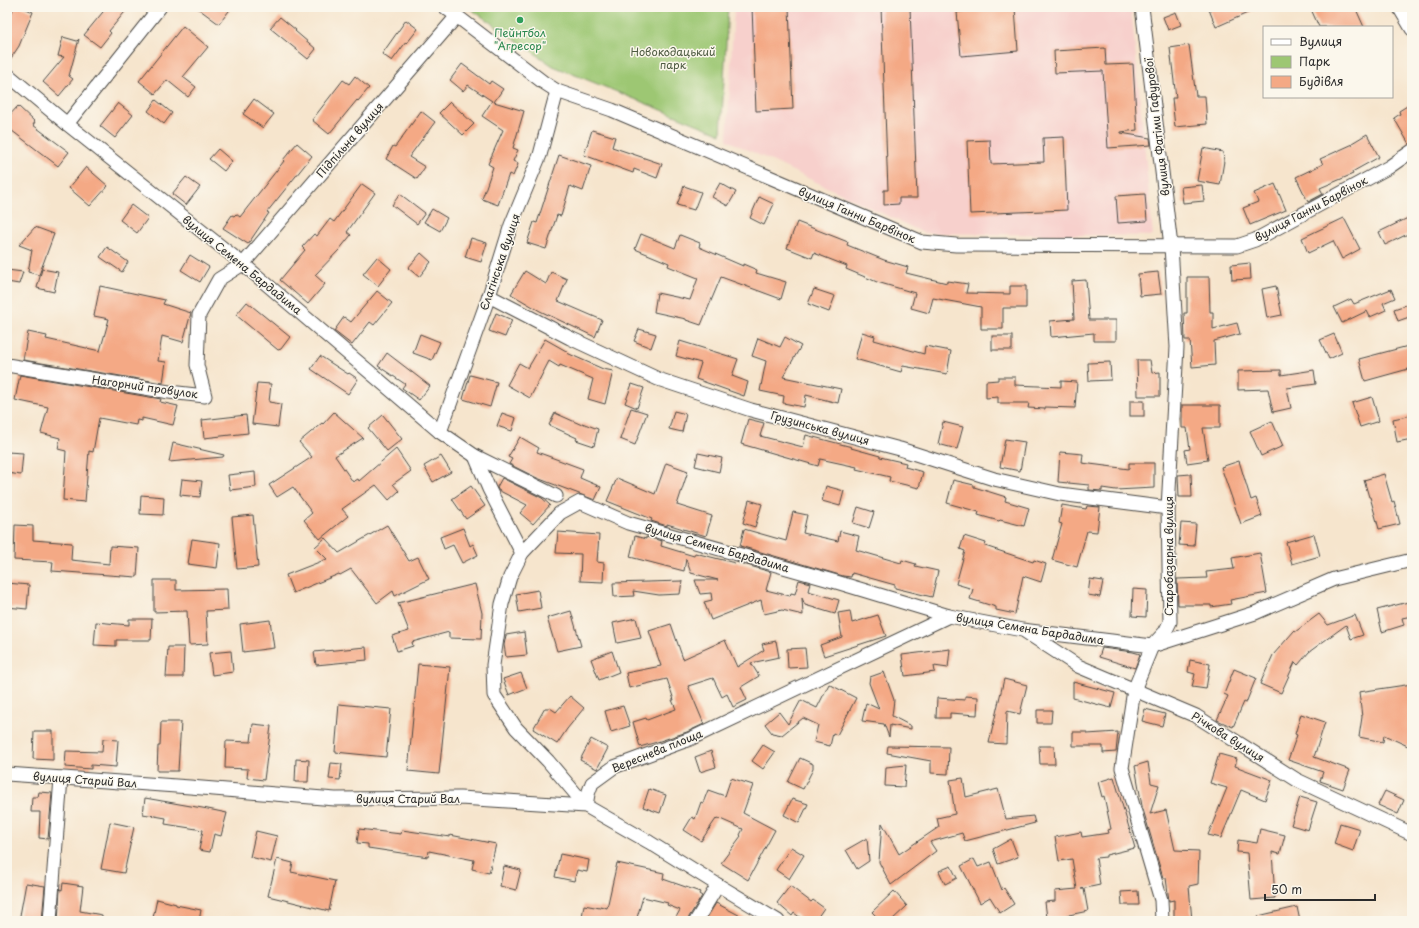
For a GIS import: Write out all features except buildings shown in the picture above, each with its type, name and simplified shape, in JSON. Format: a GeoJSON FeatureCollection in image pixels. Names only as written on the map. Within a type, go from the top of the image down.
{"type":"FeatureCollection","features":[{"type":"Feature","properties":{"kind":"street"},"geometry":{"type":"LineString","coordinates":[[67,124],[160,7]]}},
{"type":"Feature","properties":{"kind":"street","name":"вулиця Ганни Барвінок"},"geometry":{"type":"LineString","coordinates":[[445,7],[557,91],[612,110],[922,242],[956,245],[1237,246],[1256,240],[1389,167],[1412,151]]}},
{"type":"Feature","properties":{"kind":"street","name":"вулиця Фатіми Гафурової"},"geometry":{"type":"LineString","coordinates":[[1142,7],[1171,246]]}},
{"type":"Feature","properties":{"kind":"street"},"geometry":{"type":"LineString","coordinates":[[1399,7],[1412,29]]}},
{"type":"Feature","properties":{"kind":"street","name":"Підпільна вулиця"},"geometry":{"type":"LineString","coordinates":[[243,264],[457,16]]}},
{"type":"Feature","properties":{"kind":"street","name":"вулиця Семена Бардадима"},"geometry":{"type":"LineString","coordinates":[[7,74],[67,124],[243,264],[440,432],[476,456],[556,496]]}},
{"type":"Feature","properties":{"kind":"street","name":"Єлагінська вулиця"},"geometry":{"type":"LineString","coordinates":[[440,432],[489,296],[511,225],[540,155],[557,91]]}},
{"type":"Feature","properties":{"kind":"street","name":"Старобазарна вулиця"},"geometry":{"type":"LineString","coordinates":[[1162,921],[1161,900],[1122,768],[1134,690],[1152,646],[1165,632],[1170,622],[1168,508],[1178,347],[1171,246]]}},
{"type":"Feature","properties":{"kind":"street","name":"Нагорний провулок"},"geometry":{"type":"LineString","coordinates":[[7,365],[169,392],[205,396],[197,365],[198,315],[219,279],[243,264]]}},
{"type":"Feature","properties":{"kind":"street","name":"Грузинська вулиця"},"geometry":{"type":"LineString","coordinates":[[489,296],[570,338],[658,379],[751,410],[900,449],[994,479],[1060,494],[1127,504],[1168,508]]}},
{"type":"Feature","properties":{"kind":"street"},"geometry":{"type":"LineString","coordinates":[[476,456],[489,489],[522,553],[510,577],[502,604],[493,665],[494,695],[516,728],[548,761],[586,806]]}},
{"type":"Feature","properties":{"kind":"street","name":"вулиця Семена Бардадима"},"geometry":{"type":"LineString","coordinates":[[522,553],[560,513],[580,502],[628,523],[833,581],[949,616],[1022,630],[1152,646],[1255,613],[1334,580],[1412,560]]}},
{"type":"Feature","properties":{"kind":"street","name":"Вереснева площа"},"geometry":{"type":"LineString","coordinates":[[586,806],[592,783],[614,767],[690,739],[949,616]]}},
{"type":"Feature","properties":{"kind":"street","name":"Річкова вулиця"},"geometry":{"type":"LineString","coordinates":[[1022,630],[1078,666],[1196,716],[1297,780],[1412,834]]}},
{"type":"Feature","properties":{"kind":"street","name":"вулиця Старий Вал"},"geometry":{"type":"LineString","coordinates":[[7,774],[335,799],[460,798],[586,806],[649,842],[778,921]]}},
{"type":"Feature","properties":{"kind":"street"},"geometry":{"type":"LineString","coordinates":[[50,921],[61,778]]}},
{"type":"Feature","properties":{"kind":"street"},"geometry":{"type":"LineString","coordinates":[[696,921],[718,885]]}},
{"type":"Feature","properties":{"kind":"shaded area"},"geometry":{"type":"Polygon","coordinates":[[[734,7],[1131,7],[1153,236],[924,233],[727,140],[734,7]]]}},
{"type":"Feature","properties":{"kind":"green space","name":"Новокодацький парк"},"geometry":{"type":"Polygon","coordinates":[[[468,7],[728,7],[721,134],[553,66],[468,7]]]}},
{"type":"Feature","properties":{"kind":"place","name":"Пейнтбол \"Агресор\""},"geometry":{"type":"Point","coordinates":[520,20]}}]}
